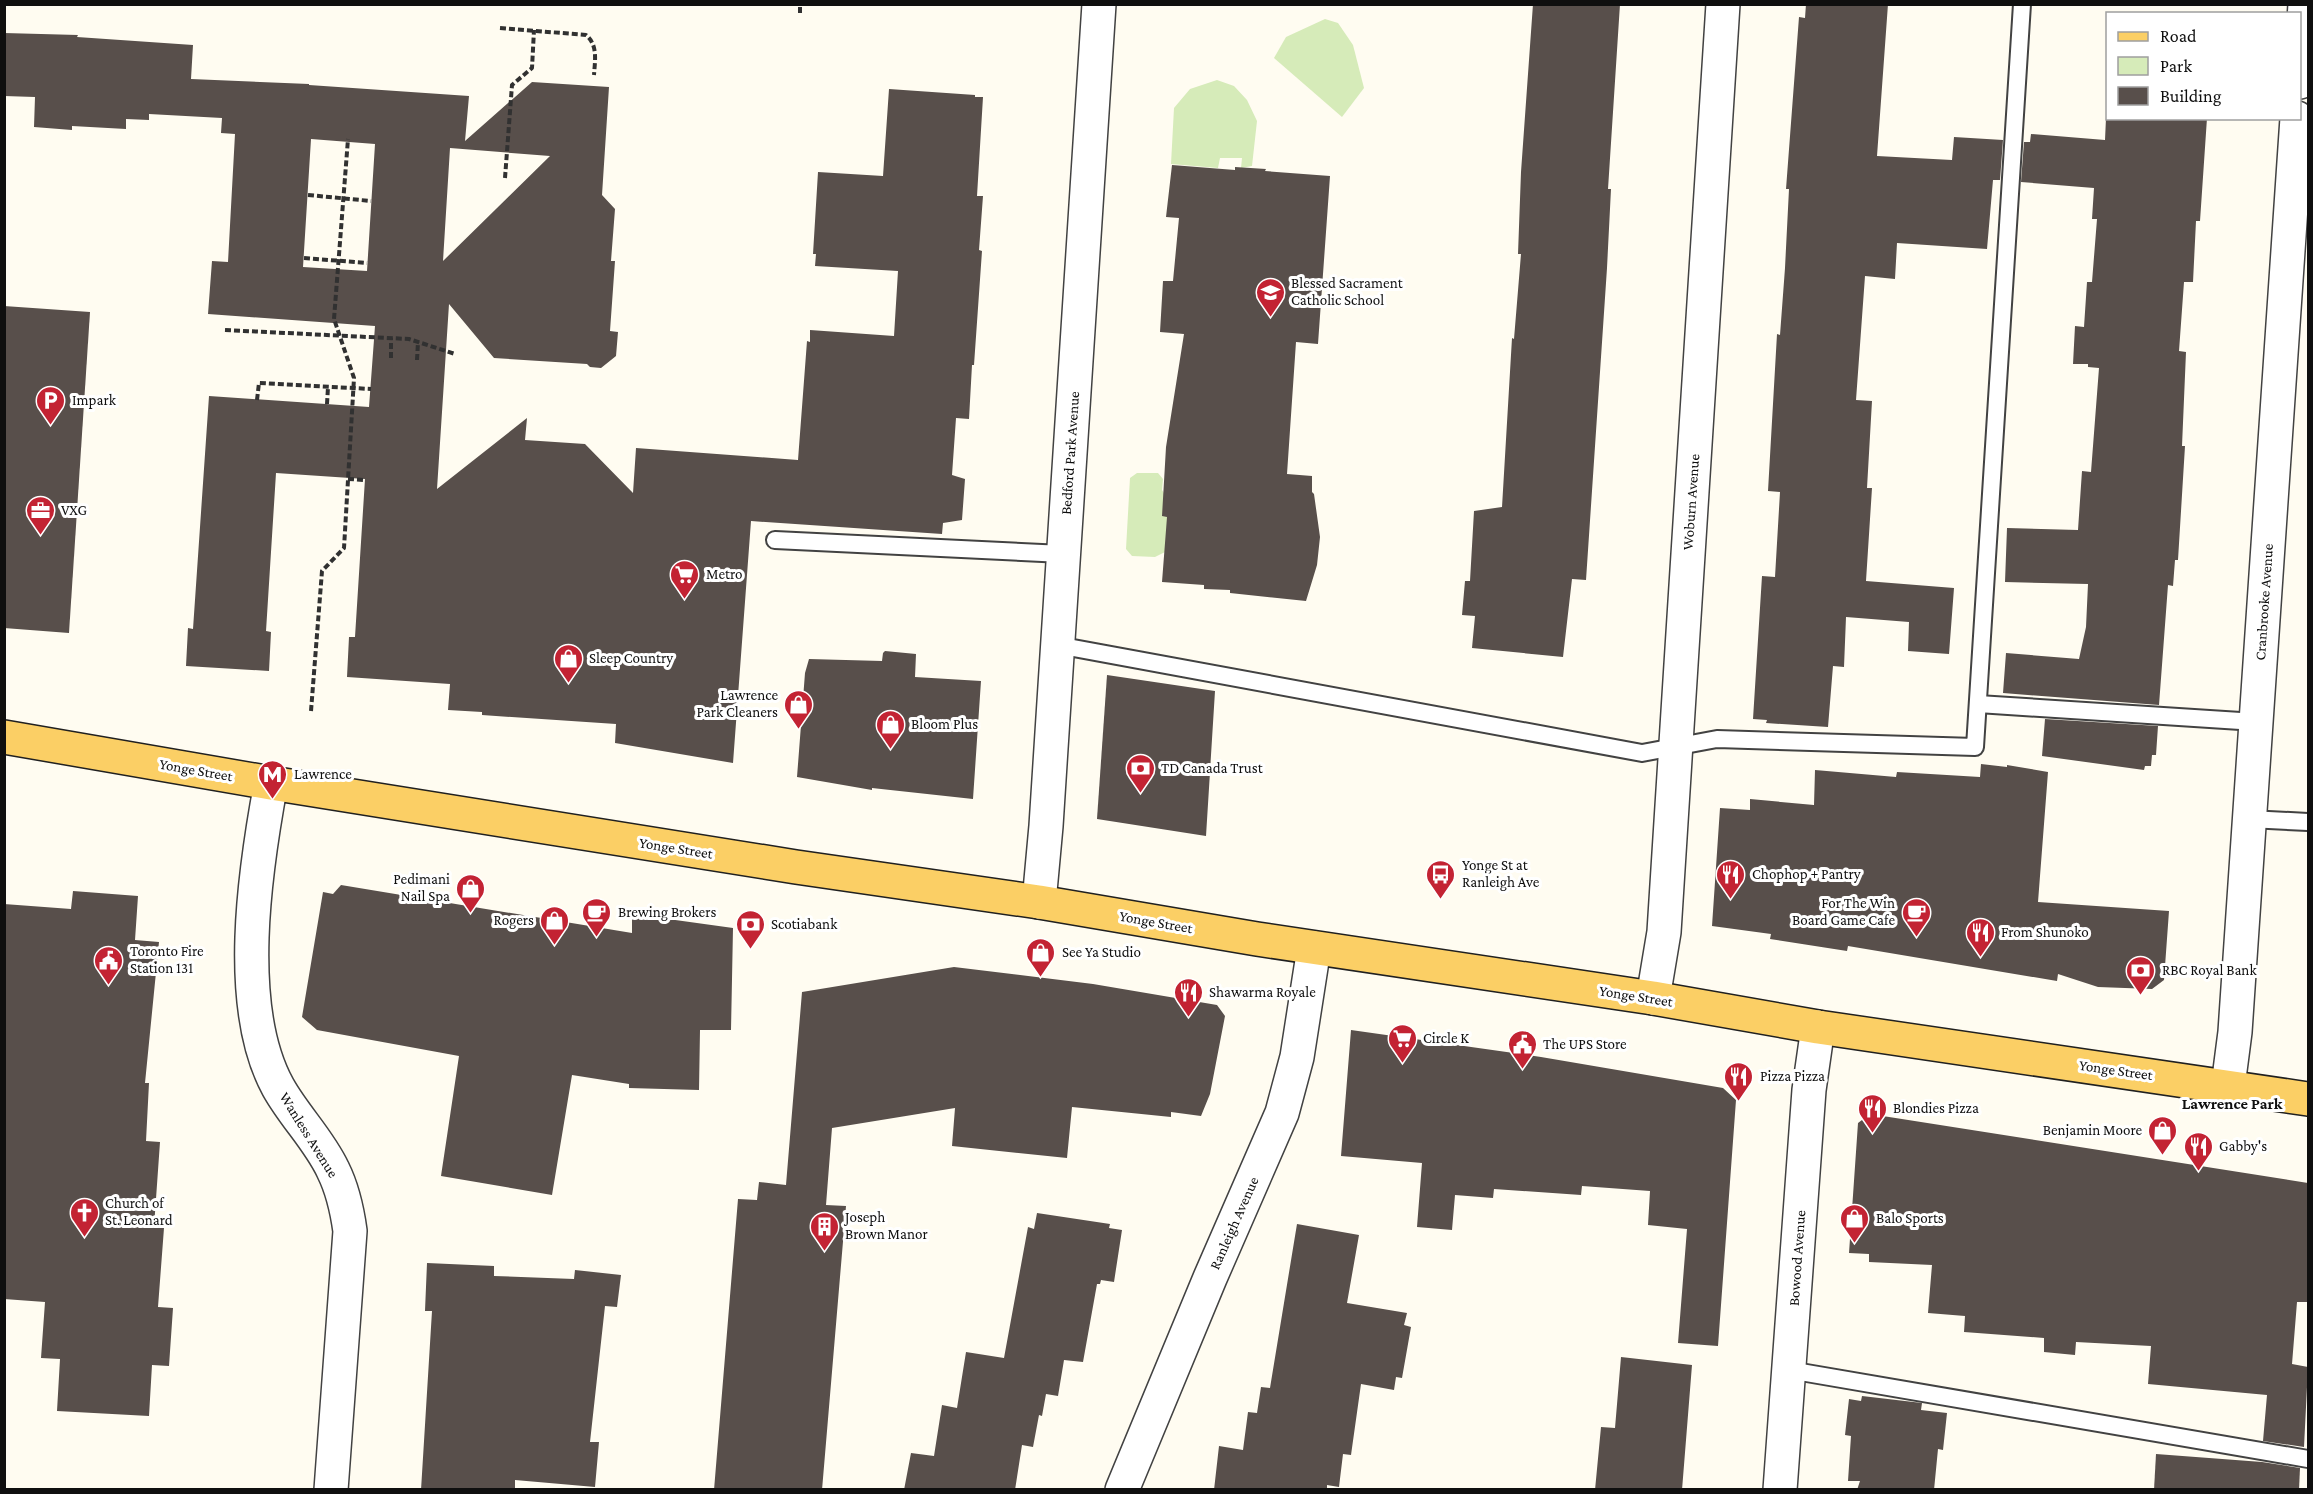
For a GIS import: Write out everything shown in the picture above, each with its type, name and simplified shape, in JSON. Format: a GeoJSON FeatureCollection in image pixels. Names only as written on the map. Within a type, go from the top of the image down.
{"type":"FeatureCollection","features":[{"type":"Feature","properties":{"kind":"main road","name":"Yonge Street"},"geometry":{"type":"LineString","coordinates":[[4,737],[271,783],[785,865],[1039,902],[1314,948],[1653,998],[1818,1028],[2308,1099]]}},
{"type":"Feature","properties":{"kind":"street","name":"Bedford Park Avenue"},"geometry":{"type":"LineString","coordinates":[[1039,902],[1099,4]]}},
{"type":"Feature","properties":{"kind":"street","name":"Woburn Avenue"},"geometry":{"type":"LineString","coordinates":[[1653,998],[1664,932],[1723,4]]}},
{"type":"Feature","properties":{"kind":"street"},"geometry":{"type":"LineString","coordinates":[[2301,66],[2305,4]]}},
{"type":"Feature","properties":{"kind":"street","name":"Cranbrooke Avenue"},"geometry":{"type":"LineString","coordinates":[[2228,1086],[2235,1032],[2297,120]]}},
{"type":"Feature","properties":{"kind":"street","name":"Wanless Avenue"},"geometry":{"type":"LineString","coordinates":[[271,783],[260,840],[254,905],[252,975],[256,1023],[268,1067],[278,1087],[333,1168],[347,1205],[350,1231],[331,1490]]}},
{"type":"Feature","properties":{"kind":"street","name":"Ranleigh Avenue"},"geometry":{"type":"LineString","coordinates":[[1122,1490],[1210,1278],[1282,1113],[1297,1057],[1314,948]]}},
{"type":"Feature","properties":{"kind":"street","name":"Bowood Avenue"},"geometry":{"type":"LineString","coordinates":[[1780,1490],[1809,1090],[1818,1028]]}},
{"type":"Feature","properties":{"kind":"lane"},"geometry":{"type":"LineString","coordinates":[[1057,645],[1642,753],[1717,739],[1975,747],[2022,4]]}},
{"type":"Feature","properties":{"kind":"lane"},"geometry":{"type":"LineString","coordinates":[[775,540],[1063,554]]}},
{"type":"Feature","properties":{"kind":"lane"},"geometry":{"type":"LineString","coordinates":[[1978,704],[2256,722]]}},
{"type":"Feature","properties":{"kind":"lane"},"geometry":{"type":"LineString","coordinates":[[2249,819],[2308,822]]}},
{"type":"Feature","properties":{"kind":"lane"},"geometry":{"type":"LineString","coordinates":[[1789,1370],[2308,1459]]}},
{"type":"Feature","properties":{"kind":"path"},"geometry":{"type":"LineString","coordinates":[[800,4],[800,13]]}},
{"type":"Feature","properties":{"kind":"path"},"geometry":{"type":"LineString","coordinates":[[500,28],[586,35],[591,40],[595,51],[594,75]]}},
{"type":"Feature","properties":{"kind":"path"},"geometry":{"type":"LineString","coordinates":[[505,178],[513,85],[532,68],[534,30]]}},
{"type":"Feature","properties":{"kind":"path"},"geometry":{"type":"LineString","coordinates":[[311,711],[322,572],[344,548],[354,378],[334,319],[348,139]]}},
{"type":"Feature","properties":{"kind":"path"},"geometry":{"type":"LineString","coordinates":[[308,195],[371,201]]}},
{"type":"Feature","properties":{"kind":"path"},"geometry":{"type":"LineString","coordinates":[[304,258],[367,263]]}},
{"type":"Feature","properties":{"kind":"path"},"geometry":{"type":"LineString","coordinates":[[225,330],[409,339],[455,354]]}},
{"type":"Feature","properties":{"kind":"path"},"geometry":{"type":"LineString","coordinates":[[391,338],[391,358]]}},
{"type":"Feature","properties":{"kind":"path"},"geometry":{"type":"LineString","coordinates":[[417,360],[418,342]]}},
{"type":"Feature","properties":{"kind":"path"},"geometry":{"type":"LineString","coordinates":[[257,400],[259,383],[370,389]]}},
{"type":"Feature","properties":{"kind":"path"},"geometry":{"type":"LineString","coordinates":[[327,404],[328,387]]}},
{"type":"Feature","properties":{"kind":"path"},"geometry":{"type":"LineString","coordinates":[[348,479],[365,480]]}},
{"type":"Feature","properties":{"kind":"green space"},"geometry":{"type":"Polygon","coordinates":[[[1325,19],[1338,23],[1353,45],[1364,88],[1342,117],[1274,58],[1286,37],[1325,19]]]}},
{"type":"Feature","properties":{"kind":"green space"},"geometry":{"type":"Polygon","coordinates":[[[1217,80],[1234,86],[1247,100],[1257,121],[1252,166],[1241,168],[1242,158],[1220,158],[1218,168],[1171,164],[1174,108],[1190,89],[1217,80]]]}},
{"type":"Feature","properties":{"kind":"green space"},"geometry":{"type":"Polygon","coordinates":[[[1137,473],[1158,473],[1163,479],[1162,490],[1169,501],[1165,552],[1155,557],[1132,556],[1126,549],[1130,478],[1137,473]]]}},
{"type":"Feature","properties":{"kind":"building"},"geometry":{"type":"Polygon","coordinates":[[[1533,4],[1620,4],[1608,189],[1611,189],[1607,268],[1586,580],[1572,579],[1563,657],[1472,648],[1475,616],[1462,615],[1465,581],[1470,581],[1474,511],[1502,507],[1512,338],[1514,339],[1521,254],[1518,254],[1521,172],[1533,4]]]}},
{"type":"Feature","properties":{"kind":"building"},"geometry":{"type":"Polygon","coordinates":[[[1806,4],[1888,4],[1877,156],[1952,160],[1954,137],[2003,140],[2000,180],[1993,180],[1987,249],[1897,243],[1895,279],[1865,276],[1856,400],[1872,401],[1867,488],[1872,488],[1866,581],[1954,588],[1949,654],[1908,651],[1909,622],[1846,617],[1844,667],[1833,666],[1828,727],[1766,723],[1767,720],[1753,719],[1762,576],[1775,577],[1780,492],[1768,491],[1777,334],[1780,335],[1785,268],[1789,189],[1786,189],[1799,17],[1805,18],[1806,4]]]}},
{"type":"Feature","properties":{"kind":"building"},"geometry":{"type":"Polygon","coordinates":[[[4,33],[78,35],[77,37],[193,45],[191,79],[309,84],[469,96],[465,141],[532,82],[609,87],[602,195],[615,209],[611,261],[615,261],[610,331],[618,332],[616,356],[601,368],[590,367],[587,364],[494,358],[449,304],[437,489],[527,418],[525,440],[585,444],[633,493],[636,448],[798,460],[807,341],[810,342],[810,330],[894,336],[898,271],[815,266],[816,254],[813,254],[818,172],[883,176],[889,89],[983,97],[977,196],[983,196],[979,250],[982,251],[974,365],[972,365],[969,419],[956,418],[952,475],[965,479],[962,520],[943,523],[942,534],[751,521],[733,763],[615,743],[616,724],[482,715],[482,712],[448,710],[450,684],[347,677],[349,637],[355,637],[365,479],[276,473],[266,631],[271,632],[269,671],[186,666],[188,628],[193,629],[209,396],[369,407],[375,326],[208,314],[212,261],[228,262],[235,134],[221,133],[222,118],[149,114],[149,120],[126,119],[126,129],[72,126],[72,130],[34,127],[35,97],[4,96],[4,33]],[[311,139],[303,267],[367,271],[375,144],[311,139]],[[450,148],[443,261],[550,156],[450,148]]]}},
{"type":"Feature","properties":{"kind":"building"},"geometry":{"type":"Polygon","coordinates":[[[2106,118],[2106,120],[2207,120],[2200,221],[2196,221],[2193,282],[2184,282],[2179,351],[2186,352],[2182,446],[2185,446],[2178,560],[2175,560],[2173,586],[2168,585],[2159,705],[2003,693],[2006,653],[2079,659],[2086,627],[2088,584],[2005,582],[2007,528],[2078,530],[2082,471],[2091,472],[2099,368],[2088,367],[2088,364],[2073,364],[2075,326],[2084,327],[2087,282],[2092,282],[2097,219],[2092,219],[2094,188],[2021,182],[2024,142],[2030,142],[2031,134],[2105,140],[2106,118]]]}},
{"type":"Feature","properties":{"kind":"building"},"geometry":{"type":"Polygon","coordinates":[[[1172,165],[1235,170],[1235,167],[1266,169],[1265,171],[1330,176],[1318,344],[1296,342],[1287,474],[1312,476],[1312,492],[1320,537],[1317,565],[1306,601],[1230,593],[1230,590],[1204,589],[1204,585],[1162,582],[1167,517],[1162,516],[1166,447],[1184,334],[1160,332],[1163,281],[1173,281],[1179,218],[1166,217],[1172,165]]]}},
{"type":"Feature","properties":{"kind":"building","name":"VXG"},"geometry":{"type":"Polygon","coordinates":[[[4,306],[90,312],[69,633],[4,628],[4,306]]]}},
{"type":"Feature","properties":{"kind":"building"},"geometry":{"type":"Polygon","coordinates":[[[885,651],[916,654],[915,677],[981,681],[973,799],[872,788],[872,790],[797,777],[805,673],[809,659],[882,661],[885,651]]]}},
{"type":"Feature","properties":{"kind":"building"},"geometry":{"type":"Polygon","coordinates":[[[1107,675],[1215,691],[1206,836],[1097,819],[1107,675]]]}},
{"type":"Feature","properties":{"kind":"building"},"geometry":{"type":"Polygon","coordinates":[[[2045,719],[2158,726],[2156,755],[2152,755],[2151,766],[2145,766],[2144,770],[2042,756],[2045,719]]]}},
{"type":"Feature","properties":{"kind":"building"},"geometry":{"type":"Polygon","coordinates":[[[1981,764],[2007,767],[2007,765],[2048,772],[2038,902],[2169,911],[2164,980],[2152,989],[2098,987],[2058,974],[2057,981],[1848,946],[1847,951],[1770,939],[1771,934],[1712,926],[1720,808],[1750,810],[1750,799],[1814,805],[1815,770],[1896,777],[1897,772],[1980,777],[1981,764]]]}},
{"type":"Feature","properties":{"kind":"building"},"geometry":{"type":"Polygon","coordinates":[[[341,885],[632,933],[632,914],[733,928],[731,1030],[700,1030],[699,1090],[629,1088],[629,1084],[572,1075],[552,1195],[441,1176],[459,1056],[317,1030],[302,1017],[323,892],[333,894],[341,885]]]}},
{"type":"Feature","properties":{"kind":"building"},"geometry":{"type":"Polygon","coordinates":[[[73,891],[138,896],[135,940],[159,942],[145,1083],[149,1083],[146,1141],[160,1142],[154,1227],[164,1228],[158,1307],[173,1308],[169,1366],[152,1365],[149,1416],[57,1411],[60,1359],[41,1358],[45,1302],[4,1299],[4,904],[71,909],[73,891]]]}},
{"type":"Feature","properties":{"kind":"building"},"geometry":{"type":"Polygon","coordinates":[[[954,967],[1093,984],[1217,1005],[1225,1016],[1210,1094],[1201,1116],[1171,1112],[1171,1117],[1072,1107],[1067,1158],[952,1146],[955,1108],[832,1128],[826,1205],[846,1206],[822,1490],[714,1490],[738,1199],[757,1200],[759,1182],[786,1185],[802,992],[954,967]]]}},
{"type":"Feature","properties":{"kind":"building"},"geometry":{"type":"Polygon","coordinates":[[[1351,1030],[1541,1057],[1723,1088],[1736,1100],[1718,1346],[1678,1343],[1687,1229],[1648,1225],[1650,1191],[1582,1186],[1581,1195],[1494,1189],[1493,1198],[1455,1195],[1452,1230],[1417,1227],[1422,1163],[1341,1156],[1351,1030]]]}},
{"type":"Feature","properties":{"kind":"building"},"geometry":{"type":"Polygon","coordinates":[[[1870,1114],[2308,1183],[2308,1302],[2297,1302],[2292,1364],[2308,1367],[2304,1447],[2263,1441],[2267,1395],[2148,1384],[2151,1346],[2076,1342],[2075,1355],[2044,1352],[2044,1338],[1964,1332],[1965,1316],[1928,1313],[1932,1265],[1869,1262],[1869,1254],[1849,1253],[1858,1123],[1870,1114]]]}},
{"type":"Feature","properties":{"kind":"building"},"geometry":{"type":"Polygon","coordinates":[[[1037,1213],[1110,1224],[1109,1228],[1122,1230],[1114,1282],[1101,1280],[1100,1284],[1097,1284],[1083,1362],[1064,1360],[1058,1396],[1046,1394],[1033,1447],[1022,1445],[1015,1490],[904,1490],[911,1453],[934,1456],[942,1405],[957,1408],[966,1352],[1004,1358],[1028,1227],[1034,1229],[1037,1213]]]}},
{"type":"Feature","properties":{"kind":"building"},"geometry":{"type":"Polygon","coordinates":[[[1297,1224],[1359,1235],[1347,1303],[1407,1313],[1404,1325],[1411,1327],[1402,1378],[1396,1377],[1394,1390],[1361,1384],[1351,1455],[1343,1454],[1339,1487],[1327,1485],[1327,1490],[1214,1490],[1219,1446],[1243,1450],[1248,1412],[1257,1413],[1261,1387],[1270,1388],[1297,1224]]]}},
{"type":"Feature","properties":{"kind":"building"},"geometry":{"type":"Polygon","coordinates":[[[427,1263],[494,1266],[494,1276],[574,1279],[575,1270],[621,1275],[617,1307],[605,1306],[590,1442],[599,1442],[595,1487],[515,1480],[515,1490],[421,1490],[432,1311],[425,1311],[427,1263]]]}},
{"type":"Feature","properties":{"kind":"building"},"geometry":{"type":"Polygon","coordinates":[[[1621,1357],[1692,1365],[1682,1490],[1595,1490],[1601,1427],[1615,1428],[1621,1357]]]}},
{"type":"Feature","properties":{"kind":"building"},"geometry":{"type":"Polygon","coordinates":[[[1862,1396],[1922,1403],[1921,1410],[1947,1413],[1943,1450],[1938,1449],[1934,1490],[1857,1490],[1860,1481],[1848,1481],[1851,1436],[1845,1435],[1849,1399],[1861,1401],[1862,1396]]]}},
{"type":"Feature","properties":{"kind":"building"},"geometry":{"type":"Polygon","coordinates":[[[2156,1454],[2262,1462],[2300,1468],[2299,1490],[2154,1490],[2156,1454]]]}},
{"type":"Feature","properties":{"kind":"place","name":"Blessed Sacrament Catholic School"},"geometry":{"type":"Point","coordinates":[1270,318]}},
{"type":"Feature","properties":{"kind":"place","name":"Impark"},"geometry":{"type":"Point","coordinates":[51,426]}},
{"type":"Feature","properties":{"kind":"place","name":"VXG"},"geometry":{"type":"Point","coordinates":[40,536]}},
{"type":"Feature","properties":{"kind":"place","name":"Metro"},"geometry":{"type":"Point","coordinates":[685,600]}},
{"type":"Feature","properties":{"kind":"place","name":"Sleep Country"},"geometry":{"type":"Point","coordinates":[568,684]}},
{"type":"Feature","properties":{"kind":"place","name":"Lawrence Park Cleaners"},"geometry":{"type":"Point","coordinates":[799,730]}},
{"type":"Feature","properties":{"kind":"place","name":"Bloom Plus"},"geometry":{"type":"Point","coordinates":[890,750]}},
{"type":"Feature","properties":{"kind":"place","name":"TD Canada Trust"},"geometry":{"type":"Point","coordinates":[1140,794]}},
{"type":"Feature","properties":{"kind":"place","name":"Lawrence"},"geometry":{"type":"Point","coordinates":[273,800]}},
{"type":"Feature","properties":{"kind":"place","name":"Yonge St at Ranleigh Ave"},"geometry":{"type":"Point","coordinates":[1441,900]}},
{"type":"Feature","properties":{"kind":"place","name":"Chophop + Pantry"},"geometry":{"type":"Point","coordinates":[1731,900]}},
{"type":"Feature","properties":{"kind":"place","name":"Pedimani Nail Spa"},"geometry":{"type":"Point","coordinates":[471,914]}},
{"type":"Feature","properties":{"kind":"place","name":"Brewing Brokers"},"geometry":{"type":"Point","coordinates":[597,938]}},
{"type":"Feature","properties":{"kind":"place","name":"For The Win Board Game Cafe"},"geometry":{"type":"Point","coordinates":[1916,938]}},
{"type":"Feature","properties":{"kind":"place","name":"Rogers"},"geometry":{"type":"Point","coordinates":[555,946]}},
{"type":"Feature","properties":{"kind":"place","name":"Scotiabank"},"geometry":{"type":"Point","coordinates":[750,950]}},
{"type":"Feature","properties":{"kind":"place","name":"From Shunoko"},"geometry":{"type":"Point","coordinates":[1980,958]}},
{"type":"Feature","properties":{"kind":"place","name":"See Ya Studio"},"geometry":{"type":"Point","coordinates":[1041,978]}},
{"type":"Feature","properties":{"kind":"place","name":"Toronto Fire Station 131"},"geometry":{"type":"Point","coordinates":[109,986]}},
{"type":"Feature","properties":{"kind":"place","name":"RBC Royal Bank"},"geometry":{"type":"Point","coordinates":[2141,996]}},
{"type":"Feature","properties":{"kind":"place","name":"Shawarma Royale"},"geometry":{"type":"Point","coordinates":[1188,1018]}},
{"type":"Feature","properties":{"kind":"place","name":"Circle K"},"geometry":{"type":"Point","coordinates":[1402,1064]}},
{"type":"Feature","properties":{"kind":"place","name":"The UPS Store"},"geometry":{"type":"Point","coordinates":[1522,1070]}},
{"type":"Feature","properties":{"kind":"place","name":"Pizza Pizza"},"geometry":{"type":"Point","coordinates":[1739,1102]}},
{"type":"Feature","properties":{"kind":"place","name":"Blondies Pizza"},"geometry":{"type":"Point","coordinates":[1872,1134]}},
{"type":"Feature","properties":{"kind":"place","name":"Benjamin Moore"},"geometry":{"type":"Point","coordinates":[2163,1156]}},
{"type":"Feature","properties":{"kind":"place","name":"Gabby's"},"geometry":{"type":"Point","coordinates":[2198,1172]}},
{"type":"Feature","properties":{"kind":"place","name":"Church of St. Leonard"},"geometry":{"type":"Point","coordinates":[84,1238]}},
{"type":"Feature","properties":{"kind":"place","name":"Balo Sports"},"geometry":{"type":"Point","coordinates":[1855,1244]}},
{"type":"Feature","properties":{"kind":"place","name":"Joseph Brown Manor"},"geometry":{"type":"Point","coordinates":[824,1252]}},
{"type":"Feature","properties":{"kind":"district","name":"Lawrence Park"},"geometry":{"type":"Point","coordinates":[2232,1103]}}]}
